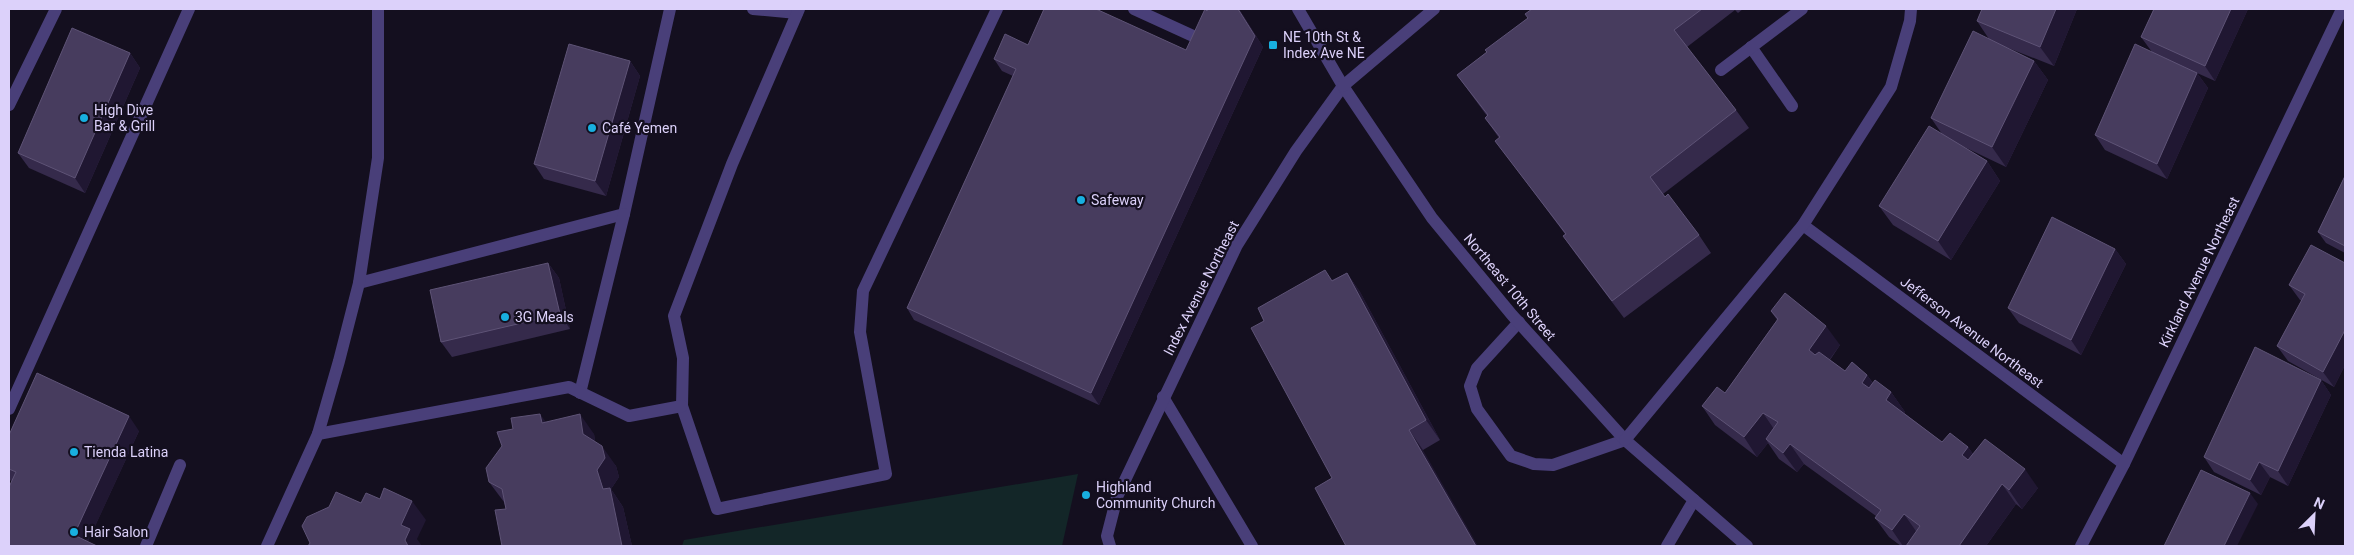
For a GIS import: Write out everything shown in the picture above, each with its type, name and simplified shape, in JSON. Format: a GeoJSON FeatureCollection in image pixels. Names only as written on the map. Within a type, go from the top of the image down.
{"type":"FeatureCollection","features":[{"type":"Feature","properties":{"kind":"street"},"geometry":{"type":"LineString","coordinates":[[9,105],[56,9]]}},
{"type":"Feature","properties":{"kind":"street"},"geometry":{"type":"LineString","coordinates":[[9,409],[189,9]]}},
{"type":"Feature","properties":{"kind":"street"},"geometry":{"type":"LineString","coordinates":[[267,546],[318,434],[340,361],[359,283],[378,158],[378,9]]}},
{"type":"Feature","properties":{"kind":"street"},"geometry":{"type":"LineString","coordinates":[[580,393],[624,214],[670,9]]}},
{"type":"Feature","properties":{"kind":"street"},"geometry":{"type":"LineString","coordinates":[[753,9],[798,11],[732,164],[674,316],[683,358],[682,406],[717,509],[886,474],[860,332],[863,291],[997,9]]}},
{"type":"Feature","properties":{"kind":"street"},"geometry":{"type":"LineString","coordinates":[[1134,9],[1204,41]]}},
{"type":"Feature","properties":{"kind":"street","name":"Northeast 10th Street"},"geometry":{"type":"LineString","coordinates":[[1298,9],[1343,86],[1432,218],[1519,322],[1625,440],[1747,546]]}},
{"type":"Feature","properties":{"kind":"street","name":"Index Avenue Northeast"},"geometry":{"type":"LineString","coordinates":[[1110,546],[1107,536],[1117,497],[1163,397],[1237,246],[1296,151],[1343,86],[1434,9]]}},
{"type":"Feature","properties":{"kind":"street"},"geometry":{"type":"LineString","coordinates":[[1721,70],[1802,9]]}},
{"type":"Feature","properties":{"kind":"street"},"geometry":{"type":"LineString","coordinates":[[1519,322],[1477,368],[1470,386],[1477,409],[1511,456],[1534,464],[1554,465],[1625,440],[1803,225],[1890,87],[1910,21],[1911,9]]}},
{"type":"Feature","properties":{"kind":"street","name":"Kirkland Avenue Northeast"},"geometry":{"type":"LineString","coordinates":[[2081,546],[2124,464],[2342,9]]}},
{"type":"Feature","properties":{"kind":"street"},"geometry":{"type":"LineString","coordinates":[[1751,48],[1792,106]]}},
{"type":"Feature","properties":{"kind":"street"},"geometry":{"type":"LineString","coordinates":[[359,283],[624,214]]}},
{"type":"Feature","properties":{"kind":"street","name":"Jefferson Avenue Northeast"},"geometry":{"type":"LineString","coordinates":[[1803,225],[2124,464]]}},
{"type":"Feature","properties":{"kind":"street"},"geometry":{"type":"LineString","coordinates":[[318,434],[568,387],[630,416],[682,406]]}},
{"type":"Feature","properties":{"kind":"street"},"geometry":{"type":"LineString","coordinates":[[1163,397],[1252,546]]}},
{"type":"Feature","properties":{"kind":"street"},"geometry":{"type":"LineString","coordinates":[[146,546],[180,465]]}},
{"type":"Feature","properties":{"kind":"street"},"geometry":{"type":"LineString","coordinates":[[1667,546],[1694,500]]}},
{"type":"Feature","properties":{"kind":"green space"},"geometry":{"type":"Polygon","coordinates":[[[1078,474],[1062,546],[682,546],[684,540],[1078,474]]]}},
{"type":"Feature","properties":{"kind":"building","name":"Safeway"},"geometry":{"type":"Polygon","coordinates":[[[1044,9],[1096,9],[1186,50],[1205,9],[1207,11],[1208,9],[1238,9],[1255,36],[1091,393],[907,308],[1016,69],[994,59],[1005,34],[1028,45],[1044,9]]]}},
{"type":"Feature","properties":{"kind":"building"},"geometry":{"type":"Polygon","coordinates":[[[1532,9],[1702,9],[1674,30],[1736,110],[1650,177],[1665,197],[1668,194],[1699,235],[1612,301],[1563,236],[1566,234],[1495,141],[1500,137],[1485,118],[1488,115],[1457,75],[1487,52],[1485,50],[1528,18],[1525,14],[1532,9]]]}},
{"type":"Feature","properties":{"kind":"building"},"geometry":{"type":"Polygon","coordinates":[[[1982,9],[2056,9],[2040,47],[1977,21],[1982,9]]]}},
{"type":"Feature","properties":{"kind":"building"},"geometry":{"type":"Polygon","coordinates":[[[2154,9],[2231,9],[2205,66],[2141,37],[2154,9]]]}},
{"type":"Feature","properties":{"kind":"building","name":"High Dive Bar & Grill"},"geometry":{"type":"Polygon","coordinates":[[[72,28],[130,53],[75,178],[18,153],[72,28]]]}},
{"type":"Feature","properties":{"kind":"building"},"geometry":{"type":"Polygon","coordinates":[[[1973,31],[2034,61],[1992,147],[1931,118],[1973,31]]]}},
{"type":"Feature","properties":{"kind":"building","name":"Café Yemen"},"geometry":{"type":"Polygon","coordinates":[[[569,44],[630,61],[595,181],[534,164],[569,44]]]}},
{"type":"Feature","properties":{"kind":"building"},"geometry":{"type":"Polygon","coordinates":[[[2135,44],[2197,73],[2157,164],[2095,135],[2135,44]]]}},
{"type":"Feature","properties":{"kind":"building"},"geometry":{"type":"Polygon","coordinates":[[[1929,126],[1987,161],[1938,241],[1879,206],[1929,126]]]}},
{"type":"Feature","properties":{"kind":"building"},"geometry":{"type":"Polygon","coordinates":[[[2345,176],[2345,246],[2318,232],[2345,176]]]}},
{"type":"Feature","properties":{"kind":"building"},"geometry":{"type":"Polygon","coordinates":[[[2052,217],[2115,249],[2071,340],[2008,308],[2052,217]]]}},
{"type":"Feature","properties":{"kind":"building"},"geometry":{"type":"Polygon","coordinates":[[[2311,245],[2345,263],[2345,330],[2323,372],[2277,346],[2305,294],[2289,285],[2311,245]]]}},
{"type":"Feature","properties":{"kind":"building","name":"3G Meals"},"geometry":{"type":"Polygon","coordinates":[[[548,263],[560,314],[441,342],[430,290],[548,263]]]}},
{"type":"Feature","properties":{"kind":"building"},"geometry":{"type":"Polygon","coordinates":[[[1325,270],[1332,281],[1347,273],[1426,420],[1409,430],[1476,546],[1346,546],[1315,488],[1332,478],[1251,328],[1264,321],[1258,308],[1325,270]]]}},
{"type":"Feature","properties":{"kind":"building"},"geometry":{"type":"Polygon","coordinates":[[[1785,293],[1826,326],[1809,350],[1815,355],[1819,352],[1845,371],[1852,362],[1867,375],[1862,383],[1869,388],[1875,380],[1891,392],[1886,400],[1942,442],[1950,433],[1968,447],[1962,455],[1968,460],[1985,439],[2025,469],[2009,490],[2002,484],[1959,546],[1906,546],[1920,526],[1904,514],[1892,530],[1875,518],[1881,510],[1790,444],[1783,453],[1766,439],[1778,422],[1763,413],[1744,437],[1702,406],[1717,387],[1725,393],[1778,319],[1771,311],[1785,293]]]}},
{"type":"Feature","properties":{"kind":"building"},"geometry":{"type":"Polygon","coordinates":[[[2255,347],[2321,380],[2278,471],[2259,462],[2250,480],[2204,457],[2255,347]]]}},
{"type":"Feature","properties":{"kind":"building"},"geometry":{"type":"Polygon","coordinates":[[[37,373],[129,416],[74,535],[97,546],[9,546],[9,487],[16,472],[9,469],[9,435],[37,373]]]}},
{"type":"Feature","properties":{"kind":"building"},"geometry":{"type":"Polygon","coordinates":[[[540,414],[542,423],[580,414],[583,434],[602,446],[605,458],[597,470],[603,489],[610,488],[622,546],[502,546],[495,510],[506,509],[502,489],[489,482],[486,468],[502,446],[497,432],[513,429],[511,418],[540,414]]]}},
{"type":"Feature","properties":{"kind":"building"},"geometry":{"type":"Polygon","coordinates":[[[2201,470],[2250,493],[2224,546],[2164,546],[2201,470]]]}},
{"type":"Feature","properties":{"kind":"building"},"geometry":{"type":"Polygon","coordinates":[[[384,488],[412,501],[401,525],[410,529],[405,540],[408,546],[308,546],[310,543],[302,526],[307,517],[329,507],[336,492],[361,503],[366,493],[380,499],[384,488]]]}},
{"type":"Feature","properties":{"kind":"place","name":"NE 10th St & Index Ave NE"},"geometry":{"type":"Point","coordinates":[1273,45]}},
{"type":"Feature","properties":{"kind":"place","name":"High Dive Bar & Grill"},"geometry":{"type":"Point","coordinates":[84,118]}},
{"type":"Feature","properties":{"kind":"place","name":"Café Yemen"},"geometry":{"type":"Point","coordinates":[592,128]}},
{"type":"Feature","properties":{"kind":"place","name":"Safeway"},"geometry":{"type":"Point","coordinates":[1081,200]}},
{"type":"Feature","properties":{"kind":"place","name":"3G Meals"},"geometry":{"type":"Point","coordinates":[505,317]}},
{"type":"Feature","properties":{"kind":"place","name":"Tienda Latina"},"geometry":{"type":"Point","coordinates":[74,452]}},
{"type":"Feature","properties":{"kind":"place","name":"Highland Community Church"},"geometry":{"type":"Point","coordinates":[1086,495]}},
{"type":"Feature","properties":{"kind":"place","name":"Hair Salon"},"geometry":{"type":"Point","coordinates":[74,532]}}]}
